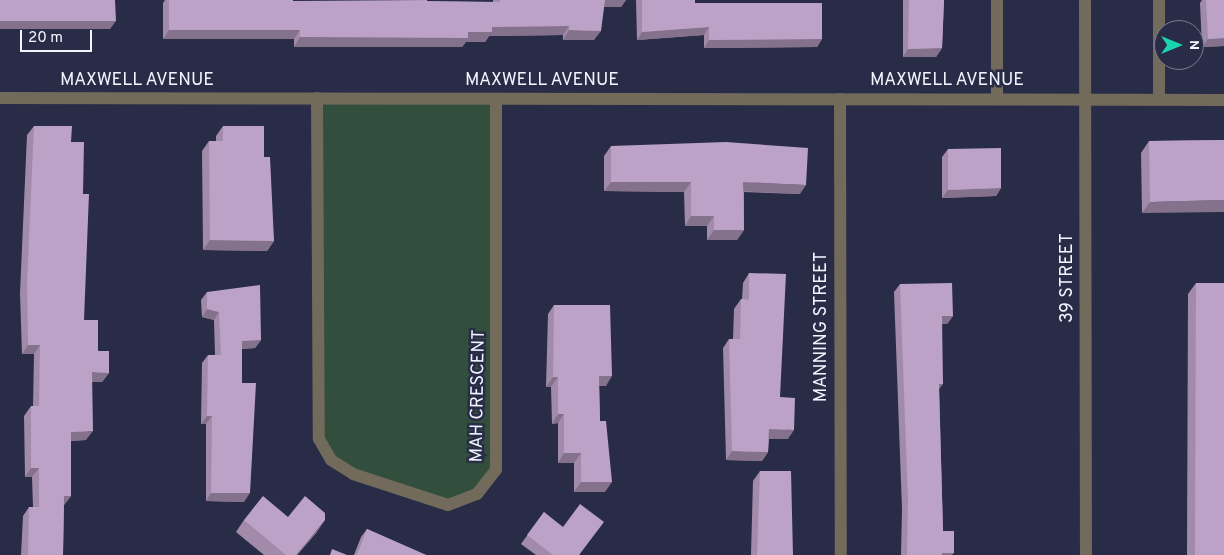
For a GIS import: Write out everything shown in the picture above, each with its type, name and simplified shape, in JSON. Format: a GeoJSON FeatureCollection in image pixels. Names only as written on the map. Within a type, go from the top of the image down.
{"type":"FeatureCollection","features":[{"type":"Feature","properties":{"kind":"street"},"geometry":{"type":"LineString","coordinates":[[997,0],[997,98]]}},
{"type":"Feature","properties":{"kind":"street","name":"39 STREET"},"geometry":{"type":"LineString","coordinates":[[1085,0],[1086,555]]}},
{"type":"Feature","properties":{"kind":"street"},"geometry":{"type":"LineString","coordinates":[[1159,100],[1160,0]]}},
{"type":"Feature","properties":{"kind":"street","name":"MAXWELL AVENUE"},"geometry":{"type":"LineString","coordinates":[[0,98],[997,98],[1224,100]]}},
{"type":"Feature","properties":{"kind":"street","name":"MAH CRESCENT"},"geometry":{"type":"LineString","coordinates":[[317,98],[319,439],[331,460],[353,474],[448,505],[477,494],[496,470],[496,99]]}},
{"type":"Feature","properties":{"kind":"street","name":"MANNING STREET"},"geometry":{"type":"LineString","coordinates":[[840,99],[841,555]]}},
{"type":"Feature","properties":{"kind":"green space"},"geometry":{"type":"Polygon","coordinates":[[[317,98],[496,99],[498,455],[488,484],[448,505],[353,474],[324,451],[317,98]]]}},
{"type":"Feature","properties":{"kind":"building"},"geometry":{"type":"Polygon","coordinates":[[[0,0],[115,0],[116,21],[0,21],[0,0]]]}},
{"type":"Feature","properties":{"kind":"building"},"geometry":{"type":"Polygon","coordinates":[[[169,0],[427,0],[500,2],[500,0],[605,0],[601,31],[569,30],[569,26],[492,27],[492,32],[468,32],[468,38],[300,37],[300,30],[169,30],[169,0]]]}},
{"type":"Feature","properties":{"kind":"building"},"geometry":{"type":"Polygon","coordinates":[[[642,0],[695,0],[695,3],[822,3],[822,39],[709,40],[709,27],[642,32],[642,0]]]}},
{"type":"Feature","properties":{"kind":"building"},"geometry":{"type":"Polygon","coordinates":[[[909,0],[944,0],[942,48],[908,49],[909,0]]]}},
{"type":"Feature","properties":{"kind":"building"},"geometry":{"type":"Polygon","coordinates":[[[1206,0],[1224,0],[1224,38],[1208,39],[1206,0]]]}},
{"type":"Feature","properties":{"kind":"building"},"geometry":{"type":"Polygon","coordinates":[[[34,126],[72,126],[71,142],[84,142],[83,194],[89,194],[84,320],[98,320],[98,351],[109,351],[109,373],[92,372],[93,431],[71,432],[71,496],[64,496],[63,555],[28,555],[29,507],[39,507],[39,468],[31,468],[31,406],[39,406],[40,345],[28,345],[27,283],[34,126]]]}},
{"type":"Feature","properties":{"kind":"building"},"geometry":{"type":"Polygon","coordinates":[[[223,126],[264,126],[264,157],[270,157],[274,241],[210,240],[209,141],[223,141],[223,126]]]}},
{"type":"Feature","properties":{"kind":"building"},"geometry":{"type":"Polygon","coordinates":[[[1224,140],[1224,200],[1150,202],[1149,141],[1224,140]]]}},
{"type":"Feature","properties":{"kind":"building"},"geometry":{"type":"Polygon","coordinates":[[[726,142],[808,148],[806,185],[743,182],[744,230],[714,230],[714,216],[691,216],[691,182],[611,182],[611,146],[726,142]]]}},
{"type":"Feature","properties":{"kind":"building"},"geometry":{"type":"Polygon","coordinates":[[[1001,148],[1001,188],[948,190],[948,149],[1001,148]]]}},
{"type":"Feature","properties":{"kind":"building"},"geometry":{"type":"Polygon","coordinates":[[[749,273],[786,274],[780,397],[795,398],[794,430],[769,429],[768,452],[732,451],[729,339],[740,339],[741,299],[749,300],[749,273]]]}},
{"type":"Feature","properties":{"kind":"building"},"geometry":{"type":"Polygon","coordinates":[[[952,283],[953,316],[942,316],[943,384],[939,384],[943,531],[954,531],[954,553],[907,555],[908,501],[900,284],[952,283]]]}},
{"type":"Feature","properties":{"kind":"building"},"geometry":{"type":"Polygon","coordinates":[[[1196,283],[1224,283],[1224,555],[1195,555],[1196,283]]]}},
{"type":"Feature","properties":{"kind":"building"},"geometry":{"type":"Polygon","coordinates":[[[260,285],[261,340],[242,341],[242,383],[256,383],[250,493],[211,493],[212,416],[207,416],[208,355],[221,355],[219,312],[207,309],[207,292],[260,285]]]}},
{"type":"Feature","properties":{"kind":"building"},"geometry":{"type":"Polygon","coordinates":[[[554,305],[610,305],[612,376],[599,376],[600,421],[606,421],[612,482],[581,482],[581,453],[564,453],[564,414],[558,414],[558,377],[553,377],[554,305]]]}},
{"type":"Feature","properties":{"kind":"building"},"geometry":{"type":"Polygon","coordinates":[[[760,471],[791,471],[793,555],[757,555],[760,471]]]}},
{"type":"Feature","properties":{"kind":"building"},"geometry":{"type":"Polygon","coordinates":[[[263,496],[288,517],[305,496],[325,513],[325,520],[296,555],[286,555],[244,520],[263,496]]]}},
{"type":"Feature","properties":{"kind":"building"},"geometry":{"type":"Polygon","coordinates":[[[580,504],[604,522],[579,555],[553,555],[527,535],[544,512],[563,527],[580,504]]]}},
{"type":"Feature","properties":{"kind":"building"},"geometry":{"type":"Polygon","coordinates":[[[367,529],[426,555],[357,555],[367,529]]]}},
{"type":"Feature","properties":{"kind":"building"},"geometry":{"type":"Polygon","coordinates":[[[332,549],[347,555],[330,555],[332,549]]]}}]}
